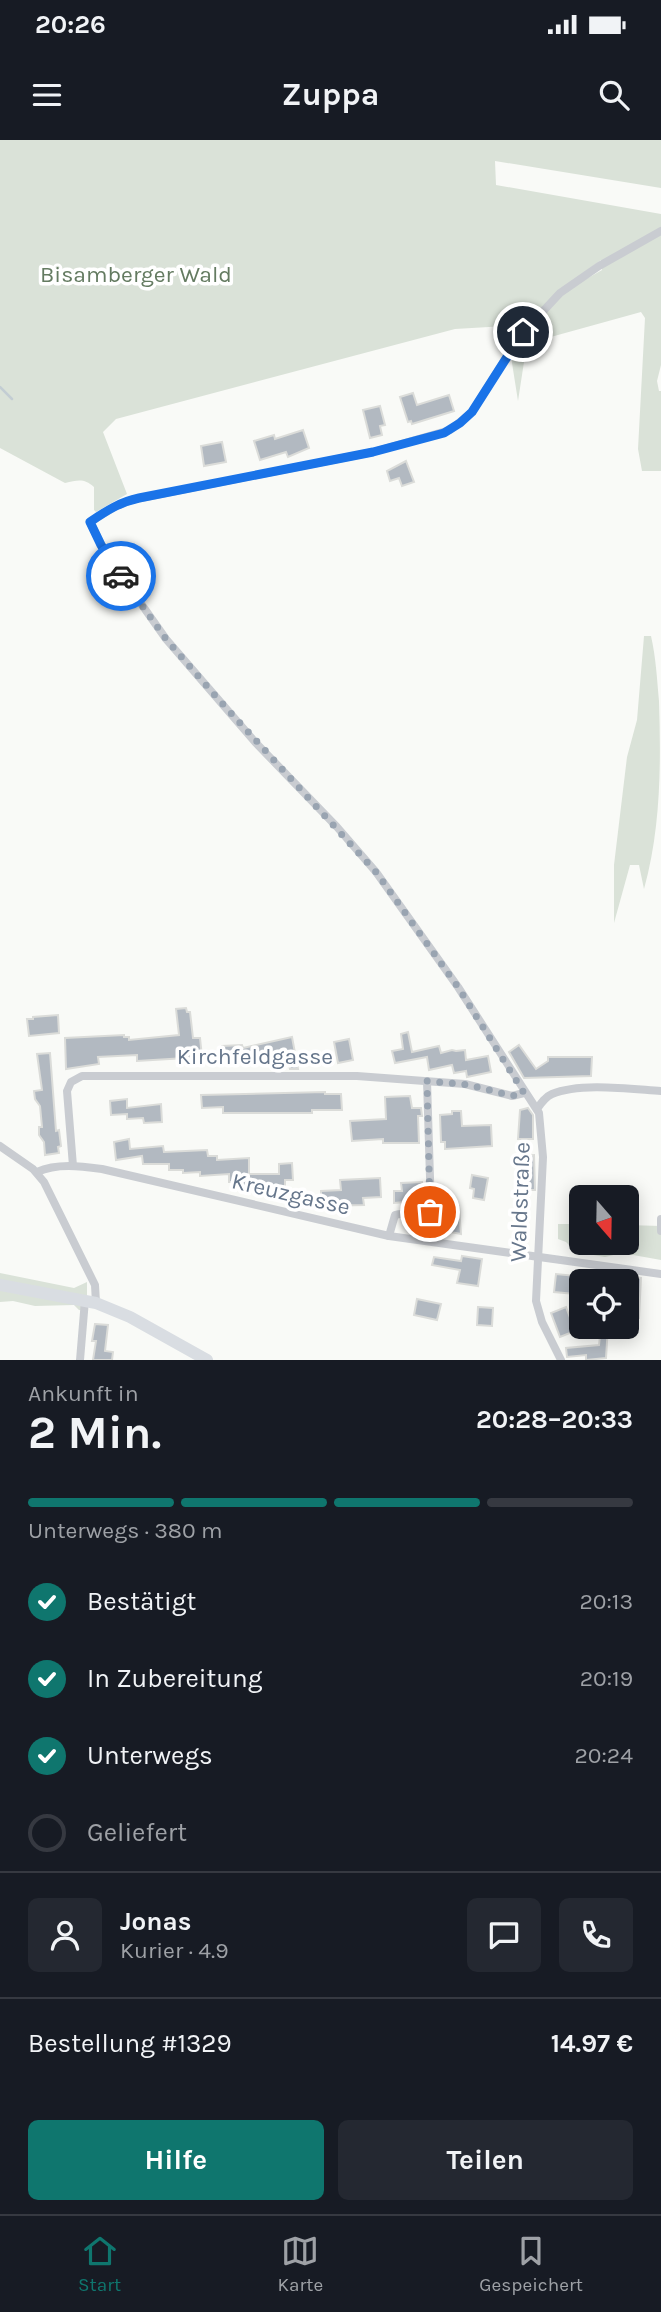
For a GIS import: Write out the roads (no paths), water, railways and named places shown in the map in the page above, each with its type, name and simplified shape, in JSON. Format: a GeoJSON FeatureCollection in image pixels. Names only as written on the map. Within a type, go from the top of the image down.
{"type":"FeatureCollection","features":[{"type":"Feature","properties":{"kind":"main road"},"geometry":{"type":"LineString","coordinates":[[0,1285],[90,1301],[130,1317],[207,1360]]}},
{"type":"Feature","properties":{"kind":"street","name":"Waldstraße"},"geometry":{"type":"LineString","coordinates":[[561,1360],[537,1309],[543,1157],[541,1119],[537,1109],[524,1093],[469,1003],[376,872],[337,827],[255,742],[166,639],[106,554],[90,522],[131,500],[373,452],[444,433],[472,412],[527,327],[553,300],[579,279],[661,231]]}},
{"type":"Feature","properties":{"kind":"street","name":"Kirchfeldgasse"},"geometry":{"type":"LineString","coordinates":[[73,1166],[66,1091],[71,1082],[82,1076],[345,1076],[470,1085],[512,1096],[524,1093]]}},
{"type":"Feature","properties":{"kind":"street"},"geometry":{"type":"LineString","coordinates":[[390,1236],[395,1215],[424,1215],[431,1210],[427,1081]]}},
{"type":"Feature","properties":{"kind":"street"},"geometry":{"type":"LineString","coordinates":[[537,1109],[551,1094],[567,1090],[584,1088],[661,1091]]}},
{"type":"Feature","properties":{"kind":"street"},"geometry":{"type":"LineString","coordinates":[[0,1146],[37,1172],[95,1286],[80,1360]]}},
{"type":"Feature","properties":{"kind":"street","name":"Kreuzgasse"},"geometry":{"type":"LineString","coordinates":[[37,1172],[55,1166],[73,1166],[122,1173],[432,1244],[661,1274]]}},
{"type":"Feature","properties":{"kind":"street"},"geometry":{"type":"LineString","coordinates":[[661,1219],[661,1231]]}},
{"type":"Feature","properties":{"kind":"waterway"},"geometry":{"type":"LineString","coordinates":[[0,387],[12,399]]}},
{"type":"Feature","properties":{"kind":"park label","name":"Bisamberger Wald"},"geometry":{"type":"Point","coordinates":[136,274]}}]}
